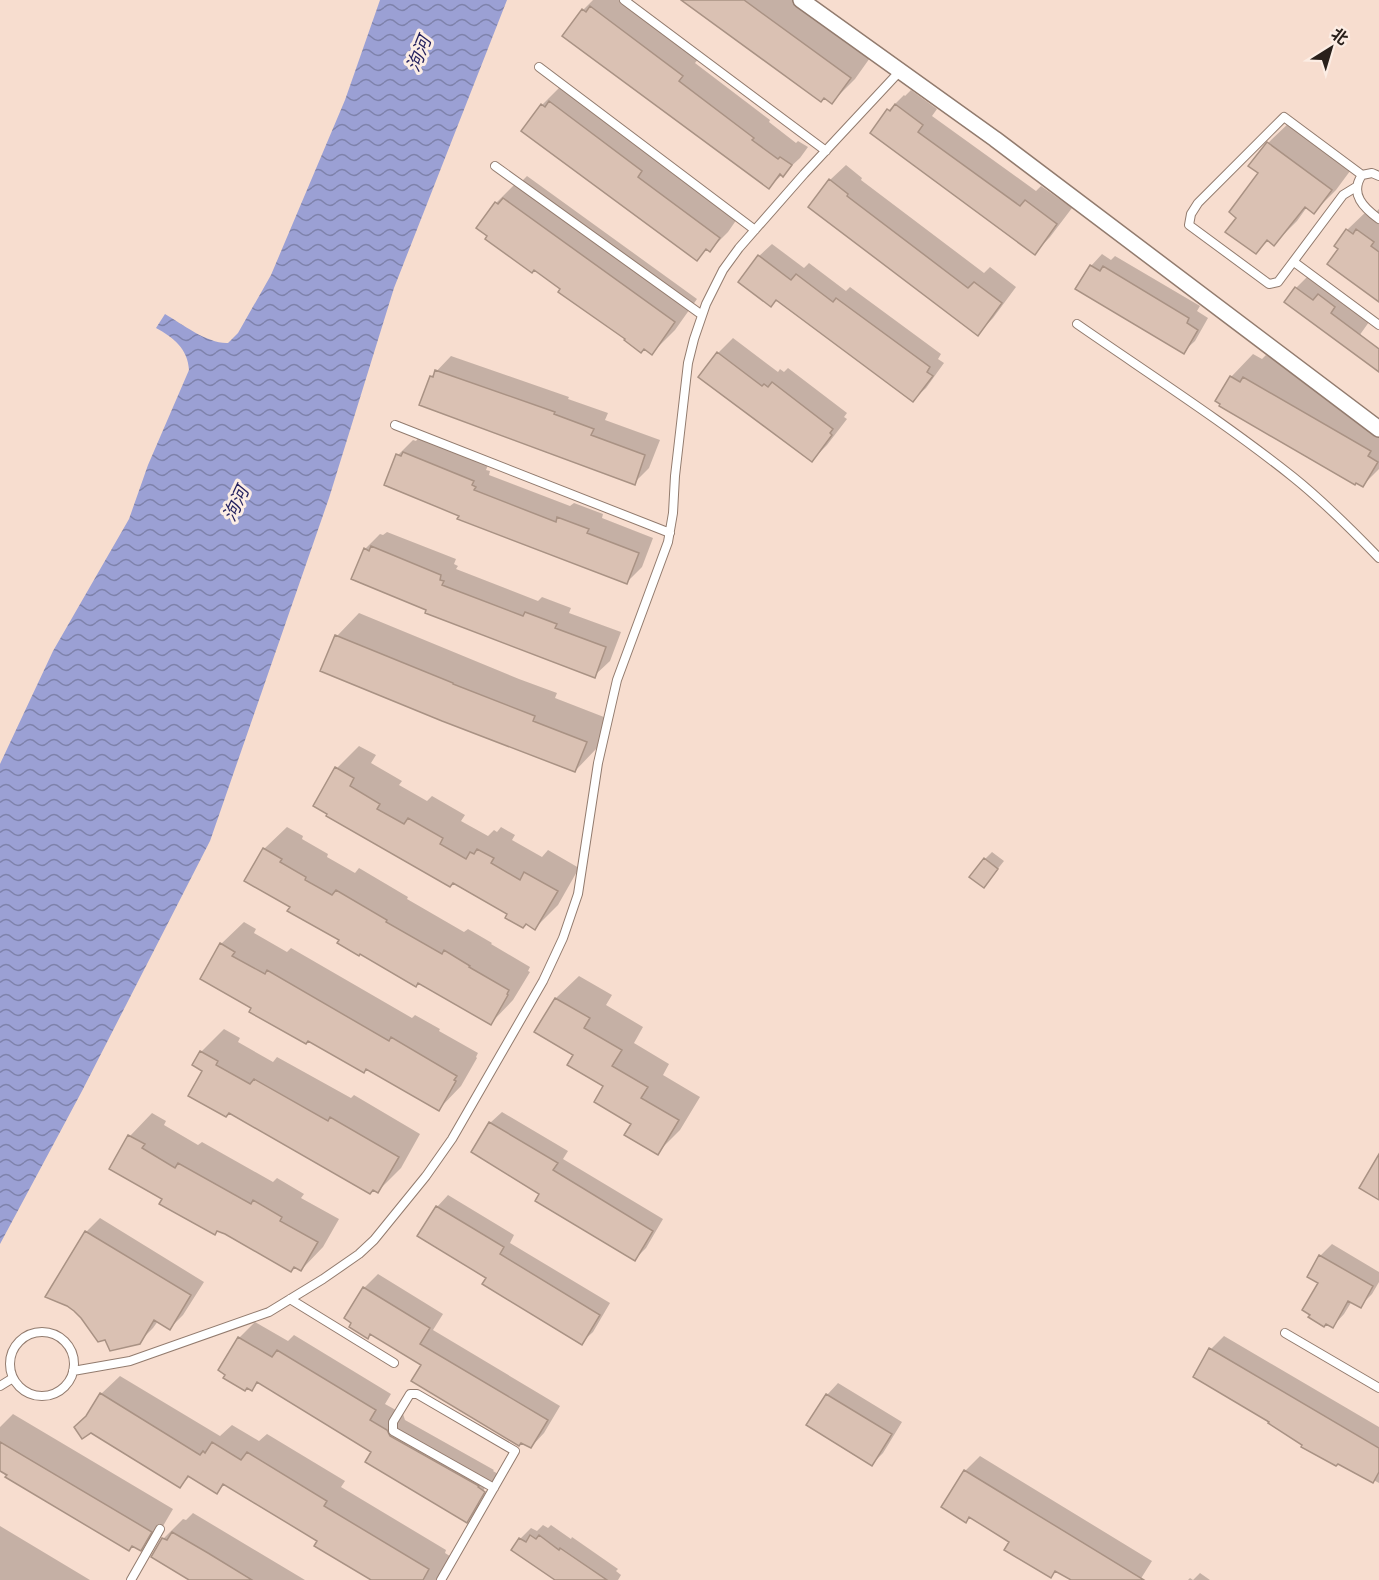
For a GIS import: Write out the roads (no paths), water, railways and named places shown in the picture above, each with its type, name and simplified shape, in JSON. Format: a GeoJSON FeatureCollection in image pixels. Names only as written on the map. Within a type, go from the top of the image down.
{"type":"FeatureCollection","features":[{"type":"Feature","properties":{"kind":"street"},"geometry":{"type":"LineString","coordinates":[[801,0],[995,139],[1379,429]]}},
{"type":"Feature","properties":{"kind":"lane"},"geometry":{"type":"LineString","coordinates":[[624,0],[826,151]]}},
{"type":"Feature","properties":{"kind":"lane"},"geometry":{"type":"LineString","coordinates":[[539,67],[755,230]]}},
{"type":"Feature","properties":{"kind":"lane"},"geometry":{"type":"LineString","coordinates":[[73,1371],[130,1362],[269,1312],[359,1254],[374,1240],[452,1139],[543,981],[563,938],[578,894],[598,764],[617,680],[670,533],[688,363],[702,315],[723,270],[739,248],[900,71]]}},
{"type":"Feature","properties":{"kind":"lane"},"geometry":{"type":"LineString","coordinates":[[1356,187],[1343,195],[1278,282],[1269,284],[1189,225],[1191,214],[1198,203],[1284,117],[1362,175]]}},
{"type":"Feature","properties":{"kind":"lane"},"geometry":{"type":"LineString","coordinates":[[495,166],[702,315]]}},
{"type":"Feature","properties":{"kind":"lane"},"geometry":{"type":"LineString","coordinates":[[1379,176],[1372,173],[1362,175],[1356,187],[1356,193],[1365,209],[1379,219]]}},
{"type":"Feature","properties":{"kind":"lane"},"geometry":{"type":"LineString","coordinates":[[1294,262],[1379,325]]}},
{"type":"Feature","properties":{"kind":"lane"},"geometry":{"type":"LineString","coordinates":[[1077,324],[1229,429],[1293,477],[1379,558]]}},
{"type":"Feature","properties":{"kind":"lane"},"geometry":{"type":"LineString","coordinates":[[395,425],[670,533]]}},
{"type":"Feature","properties":{"kind":"lane"},"geometry":{"type":"LineString","coordinates":[[290,1299],[394,1364]]}},
{"type":"Feature","properties":{"kind":"lane"},"geometry":{"type":"LineString","coordinates":[[36,1332],[53,1334],[67,1344],[73,1357],[73,1371],[65,1386],[57,1392],[47,1395],[27,1392],[13,1378],[10,1358],[20,1340],[36,1332]]}},
{"type":"Feature","properties":{"kind":"lane"},"geometry":{"type":"LineString","coordinates":[[1285,1333],[1379,1388]]}},
{"type":"Feature","properties":{"kind":"lane"},"geometry":{"type":"LineString","coordinates":[[0,1386],[13,1378]]}},
{"type":"Feature","properties":{"kind":"lane"},"geometry":{"type":"LineString","coordinates":[[441,1580],[494,1488],[515,1451],[417,1394],[410,1394],[393,1422],[393,1431],[494,1488]]}},
{"type":"Feature","properties":{"kind":"lane"},"geometry":{"type":"LineString","coordinates":[[131,1580],[160,1529]]}},
{"type":"Feature","properties":{"kind":"water","name":"泃河"},"geometry":{"type":"Polygon","coordinates":[[[380,0],[507,0],[394,288],[329,498],[210,841],[82,1091],[0,1244],[0,764],[53,651],[129,519],[148,465],[189,370],[183,350],[168,335],[156,328],[165,314],[195,333],[212,340],[228,343],[238,333],[271,275],[345,100],[380,0]]]}}]}
